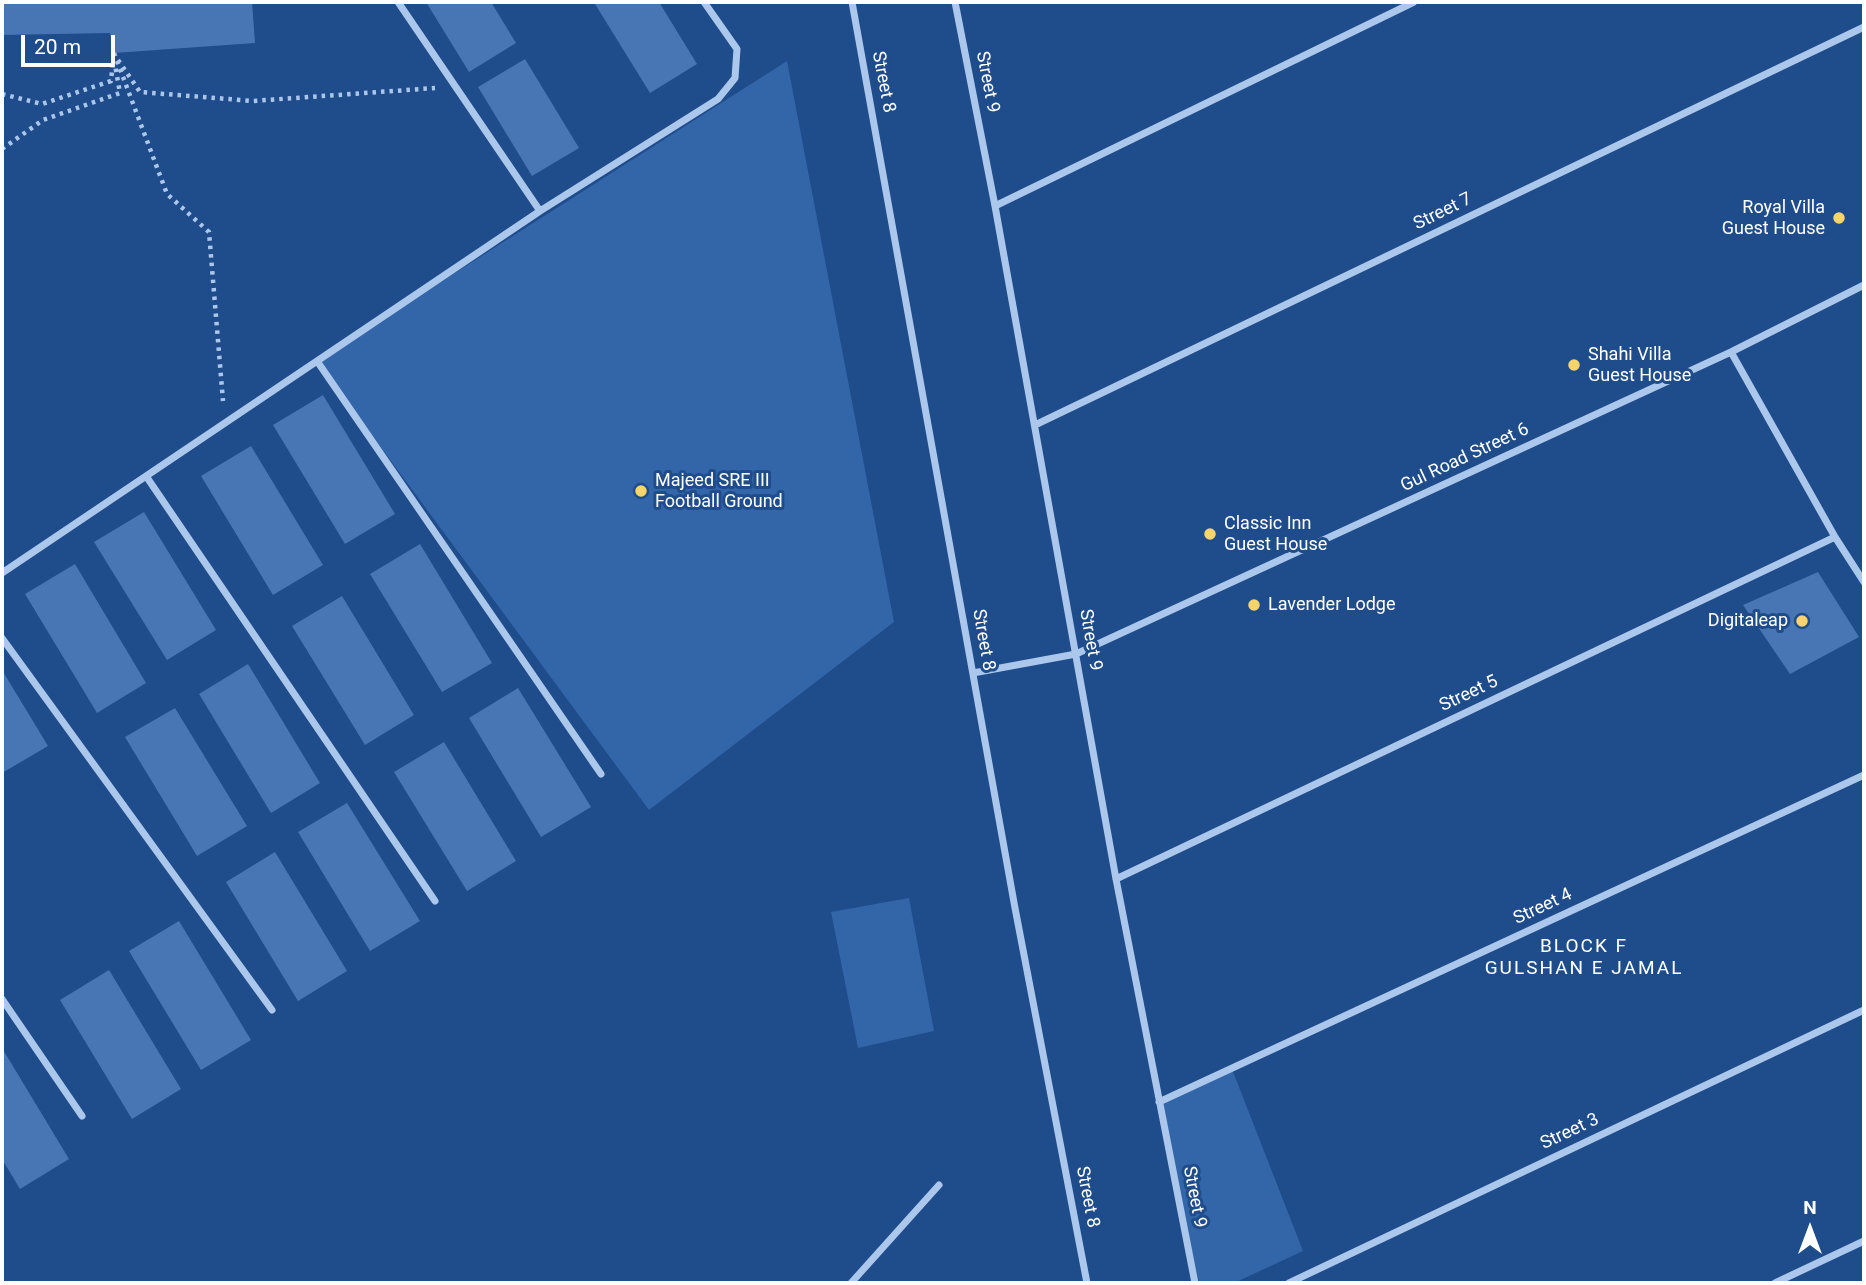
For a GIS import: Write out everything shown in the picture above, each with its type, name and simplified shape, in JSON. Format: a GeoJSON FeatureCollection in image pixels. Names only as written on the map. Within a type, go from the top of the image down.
{"type":"FeatureCollection","features":[{"type":"Feature","properties":{"kind":"street"},"geometry":{"type":"LineString","coordinates":[[398,2],[540,211]]}},
{"type":"Feature","properties":{"kind":"street"},"geometry":{"type":"LineString","coordinates":[[2,573],[540,211],[719,99],[735,78],[737,49],[704,2]]}},
{"type":"Feature","properties":{"kind":"street","name":"Street 8"},"geometry":{"type":"LineString","coordinates":[[852,2],[1017,921],[1087,1283]]}},
{"type":"Feature","properties":{"kind":"street","name":"Street 9"},"geometry":{"type":"LineString","coordinates":[[955,2],[995,206],[1116,879],[1195,1283]]}},
{"type":"Feature","properties":{"kind":"street"},"geometry":{"type":"LineString","coordinates":[[995,206],[1414,2]]}},
{"type":"Feature","properties":{"kind":"street","name":"Street 7"},"geometry":{"type":"LineString","coordinates":[[1035,425],[1864,27]]}},
{"type":"Feature","properties":{"kind":"street","name":"Gul Road Street 6"},"geometry":{"type":"LineString","coordinates":[[973,673],[1076,654],[1731,352],[1864,285]]}},
{"type":"Feature","properties":{"kind":"street"},"geometry":{"type":"LineString","coordinates":[[1731,352],[1835,537],[1864,582]]}},
{"type":"Feature","properties":{"kind":"street"},"geometry":{"type":"LineString","coordinates":[[317,360],[601,774]]}},
{"type":"Feature","properties":{"kind":"street"},"geometry":{"type":"LineString","coordinates":[[146,476],[435,901]]}},
{"type":"Feature","properties":{"kind":"street","name":"Street 5"},"geometry":{"type":"LineString","coordinates":[[1116,879],[1835,537]]}},
{"type":"Feature","properties":{"kind":"street"},"geometry":{"type":"LineString","coordinates":[[2,638],[272,1010]]}},
{"type":"Feature","properties":{"kind":"street","name":"Street 4"},"geometry":{"type":"LineString","coordinates":[[1160,1102],[1864,775]]}},
{"type":"Feature","properties":{"kind":"street"},"geometry":{"type":"LineString","coordinates":[[2,999],[82,1116]]}},
{"type":"Feature","properties":{"kind":"street","name":"Street 3"},"geometry":{"type":"LineString","coordinates":[[1289,1283],[1864,1010]]}},
{"type":"Feature","properties":{"kind":"street"},"geometry":{"type":"LineString","coordinates":[[851,1283],[939,1185]]}},
{"type":"Feature","properties":{"kind":"street"},"geometry":{"type":"LineString","coordinates":[[1775,1283],[1864,1241]]}},
{"type":"Feature","properties":{"kind":"path"},"geometry":{"type":"LineString","coordinates":[[114,53],[140,92],[253,101],[456,87]]}},
{"type":"Feature","properties":{"kind":"path"},"geometry":{"type":"LineString","coordinates":[[2,94],[42,104],[111,81],[114,53]]}},
{"type":"Feature","properties":{"kind":"path"},"geometry":{"type":"LineString","coordinates":[[2,149],[43,120],[120,93],[114,53]]}},
{"type":"Feature","properties":{"kind":"path"},"geometry":{"type":"LineString","coordinates":[[114,53],[167,194],[209,232],[225,423]]}},
{"type":"Feature","properties":{"kind":"shaded area","name":"Majeed SRE III Football Ground"},"geometry":{"type":"Polygon","coordinates":[[[787,61],[894,622],[649,810],[317,361],[787,61]]]}},
{"type":"Feature","properties":{"kind":"shaded area"},"geometry":{"type":"Polygon","coordinates":[[[909,898],[934,1031],[858,1048],[831,912],[909,898]]]}},
{"type":"Feature","properties":{"kind":"shaded area"},"geometry":{"type":"Polygon","coordinates":[[[1232,1069],[1303,1251],[1234,1283],[1199,1283],[1159,1102],[1232,1069]]]}},
{"type":"Feature","properties":{"kind":"building"},"geometry":{"type":"Polygon","coordinates":[[[2,2],[252,2],[255,43],[114,53],[110,33],[2,35],[2,2]]]}},
{"type":"Feature","properties":{"kind":"building"},"geometry":{"type":"Polygon","coordinates":[[[426,2],[491,2],[516,43],[469,72],[426,2]]]}},
{"type":"Feature","properties":{"kind":"building"},"geometry":{"type":"Polygon","coordinates":[[[659,2],[697,64],[650,93],[595,4],[659,2]]]}},
{"type":"Feature","properties":{"kind":"building"},"geometry":{"type":"Polygon","coordinates":[[[525,59],[579,148],[532,176],[478,87],[525,59]]]}},
{"type":"Feature","properties":{"kind":"building"},"geometry":{"type":"Polygon","coordinates":[[[323,395],[395,514],[345,544],[273,425],[323,395]]]}},
{"type":"Feature","properties":{"kind":"building"},"geometry":{"type":"Polygon","coordinates":[[[251,446],[323,565],[273,595],[201,476],[251,446]]]}},
{"type":"Feature","properties":{"kind":"building"},"geometry":{"type":"Polygon","coordinates":[[[144,512],[216,630],[167,660],[94,542],[144,512]]]}},
{"type":"Feature","properties":{"kind":"building"},"geometry":{"type":"Polygon","coordinates":[[[420,544],[492,663],[442,692],[370,574],[420,544]]]}},
{"type":"Feature","properties":{"kind":"building"},"geometry":{"type":"Polygon","coordinates":[[[75,564],[146,683],[97,713],[25,594],[75,564]]]}},
{"type":"Feature","properties":{"kind":"building","name":"Digitaleap"},"geometry":{"type":"Polygon","coordinates":[[[1818,572],[1859,637],[1790,674],[1743,605],[1818,572]]]}},
{"type":"Feature","properties":{"kind":"building"},"geometry":{"type":"Polygon","coordinates":[[[342,596],[414,715],[365,745],[292,626],[342,596]]]}},
{"type":"Feature","properties":{"kind":"building"},"geometry":{"type":"Polygon","coordinates":[[[248,664],[320,783],[271,813],[199,694],[248,664]]]}},
{"type":"Feature","properties":{"kind":"building"},"geometry":{"type":"Polygon","coordinates":[[[2,670],[48,746],[2,773],[2,670]]]}},
{"type":"Feature","properties":{"kind":"building"},"geometry":{"type":"Polygon","coordinates":[[[518,688],[591,807],[541,837],[469,718],[518,688]]]}},
{"type":"Feature","properties":{"kind":"building"},"geometry":{"type":"Polygon","coordinates":[[[175,708],[247,826],[197,856],[125,737],[175,708]]]}},
{"type":"Feature","properties":{"kind":"building"},"geometry":{"type":"Polygon","coordinates":[[[444,742],[516,861],[467,891],[394,772],[444,742]]]}},
{"type":"Feature","properties":{"kind":"building"},"geometry":{"type":"Polygon","coordinates":[[[347,803],[420,921],[370,951],[298,832],[347,803]]]}},
{"type":"Feature","properties":{"kind":"building"},"geometry":{"type":"Polygon","coordinates":[[[275,852],[347,971],[298,1001],[226,882],[275,852]]]}},
{"type":"Feature","properties":{"kind":"building"},"geometry":{"type":"Polygon","coordinates":[[[179,921],[251,1040],[201,1070],[129,951],[179,921]]]}},
{"type":"Feature","properties":{"kind":"building"},"geometry":{"type":"Polygon","coordinates":[[[109,970],[181,1089],[132,1119],[60,1000],[109,970]]]}},
{"type":"Feature","properties":{"kind":"building"},"geometry":{"type":"Polygon","coordinates":[[[2,1048],[69,1159],[20,1189],[2,1159],[2,1048]]]}},
{"type":"Feature","properties":{"kind":"place","name":"Royal Villa Guest House"},"geometry":{"type":"Point","coordinates":[1839,218]}},
{"type":"Feature","properties":{"kind":"place","name":"Shahi Villa Guest House"},"geometry":{"type":"Point","coordinates":[1574,365]}},
{"type":"Feature","properties":{"kind":"place","name":"Majeed SRE III Football Ground"},"geometry":{"type":"Point","coordinates":[641,491]}},
{"type":"Feature","properties":{"kind":"place","name":"Classic Inn Guest House"},"geometry":{"type":"Point","coordinates":[1210,534]}},
{"type":"Feature","properties":{"kind":"place","name":"Lavender Lodge"},"geometry":{"type":"Point","coordinates":[1254,605]}},
{"type":"Feature","properties":{"kind":"place","name":"Digitaleap"},"geometry":{"type":"Point","coordinates":[1802,621]}},
{"type":"Feature","properties":{"kind":"district","name":"BLOCK F GULSHAN E JAMAL"},"geometry":{"type":"Point","coordinates":[1584,958]}}]}
